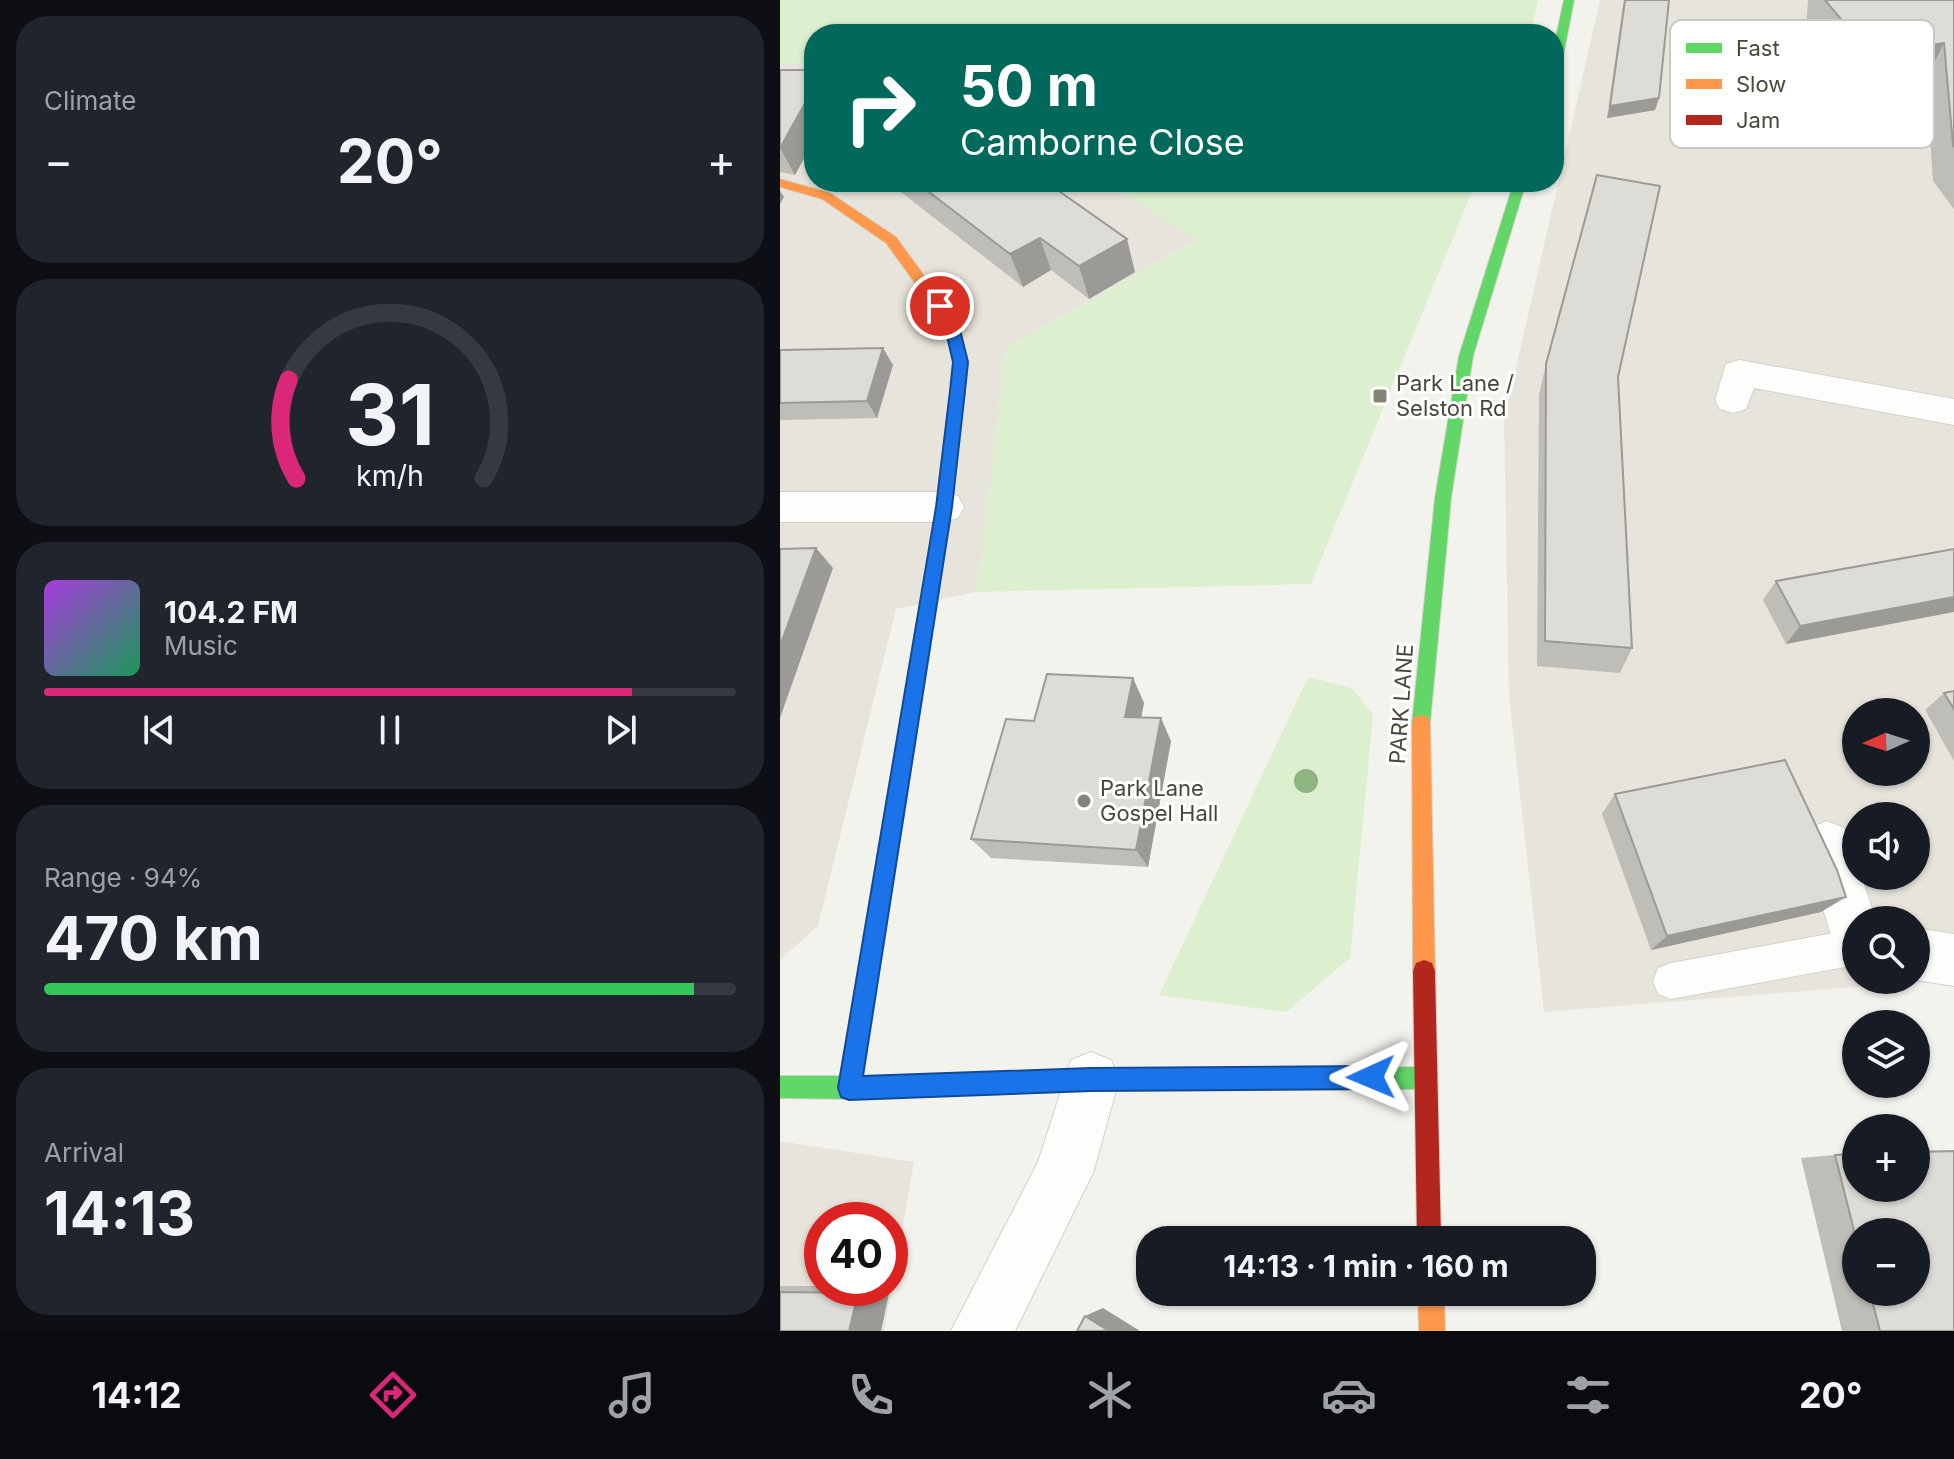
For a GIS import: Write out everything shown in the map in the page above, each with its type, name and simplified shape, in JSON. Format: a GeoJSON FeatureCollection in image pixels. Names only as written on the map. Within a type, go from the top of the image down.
{"type":"FeatureCollection","features":[{"type":"Feature","properties":{"kind":"street"},"geometry":{"type":"LineString","coordinates":[[1564,24],[1569,0]]}},
{"type":"Feature","properties":{"kind":"street"},"geometry":{"type":"LineString","coordinates":[[780,183],[804,190]]}},
{"type":"Feature","properties":{"kind":"street"},"geometry":{"type":"LineString","coordinates":[[812,192],[826,196],[891,240],[951,322],[961,362],[944,507],[849,1088]]}},
{"type":"Feature","properties":{"kind":"street","name":"PARK LANE"},"geometry":{"type":"LineString","coordinates":[[1429,1226],[1419,744],[1443,498],[1466,356],[1517,192]]}},
{"type":"Feature","properties":{"kind":"street"},"geometry":{"type":"LineString","coordinates":[[1733,400],[1739,373],[1954,412]]}},
{"type":"Feature","properties":{"kind":"street"},"geometry":{"type":"LineString","coordinates":[[780,507],[944,507]]}},
{"type":"Feature","properties":{"kind":"street"},"geometry":{"type":"LineString","coordinates":[[1827,845],[1846,906]]}},
{"type":"Feature","properties":{"kind":"street"},"geometry":{"type":"LineString","coordinates":[[1930,956],[1954,960]]}},
{"type":"Feature","properties":{"kind":"street"},"geometry":{"type":"LineString","coordinates":[[780,1087],[849,1088],[1091,1080],[1424,1078]]}},
{"type":"Feature","properties":{"kind":"street"},"geometry":{"type":"LineString","coordinates":[[982,1331],[1064,1173],[1091,1080]]}},
{"type":"Feature","properties":{"kind":"street"},"geometry":{"type":"LineString","coordinates":[[1431,1306],[1432,1331]]}},
{"type":"Feature","properties":{"kind":"lane"},"geometry":{"type":"LineString","coordinates":[[1671,981],[1842,950]]}},
{"type":"Feature","properties":{"kind":"shaded area"},"geometry":{"type":"Polygon","coordinates":[[[1600,0],[1954,0],[1954,979],[1930,981],[1930,906],[1842,906],[1842,988],[1544,1012],[1509,694],[1504,420],[1556,192],[1564,192],[1564,158],[1600,0]]]}},
{"type":"Feature","properties":{"kind":"shaded area"},"geometry":{"type":"Polygon","coordinates":[[[780,64],[804,64],[804,192],[1121,192],[1198,239],[1006,348],[977,592],[896,609],[818,926],[780,960],[780,64]]]}},
{"type":"Feature","properties":{"kind":"shaded area"},"geometry":{"type":"Polygon","coordinates":[[[780,1141],[914,1162],[907,1202],[804,1202],[804,1306],[888,1306],[884,1331],[780,1331],[780,1141]]]}},
{"type":"Feature","properties":{"kind":"green space"},"geometry":{"type":"Polygon","coordinates":[[[780,0],[1538,0],[1533,24],[804,24],[804,64],[780,64],[780,0]]]}},
{"type":"Feature","properties":{"kind":"green space"},"geometry":{"type":"Polygon","coordinates":[[[1121,192],[1472,192],[1311,584],[977,592],[1006,348],[1197,240],[1121,192]]]}},
{"type":"Feature","properties":{"kind":"green space"},"geometry":{"type":"Polygon","coordinates":[[[1308,677],[1352,688],[1373,715],[1350,958],[1286,1012],[1159,995],[1308,677]]]}},
{"type":"Feature","properties":{"kind":"building"},"geometry":{"type":"Polygon","coordinates":[[[1625,0],[1669,0],[1659,98],[1610,106],[1625,0]]]}},
{"type":"Feature","properties":{"kind":"building"},"geometry":{"type":"Polygon","coordinates":[[[1825,0],[1954,0],[1954,147],[1944,43],[1934,45],[1934,20],[1842,20],[1825,0]]]}},
{"type":"Feature","properties":{"kind":"building"},"geometry":{"type":"Polygon","coordinates":[[[780,70],[804,70],[804,105],[780,148],[780,70]]]}},
{"type":"Feature","properties":{"kind":"building"},"geometry":{"type":"Polygon","coordinates":[[[1597,175],[1660,186],[1618,377],[1632,648],[1545,641],[1546,364],[1597,175]]]}},
{"type":"Feature","properties":{"kind":"building"},"geometry":{"type":"Polygon","coordinates":[[[929,192],[1060,192],[1127,239],[1079,266],[1040,238],[1010,254],[929,192]]]}},
{"type":"Feature","properties":{"kind":"building"},"geometry":{"type":"Polygon","coordinates":[[[883,348],[867,401],[780,403],[780,350],[883,348]]]}},
{"type":"Feature","properties":{"kind":"building"},"geometry":{"type":"Polygon","coordinates":[[[816,548],[780,646],[780,549],[816,548]]]}},
{"type":"Feature","properties":{"kind":"building"},"geometry":{"type":"Polygon","coordinates":[[[1954,549],[1954,597],[1800,626],[1776,581],[1954,549]]]}},
{"type":"Feature","properties":{"kind":"building","name":"Park Lane Gospel Hall"},"geometry":{"type":"Polygon","coordinates":[[[1047,674],[1133,678],[1125,717],[1161,718],[1136,850],[971,839],[1006,719],[1034,721],[1047,674]]]}},
{"type":"Feature","properties":{"kind":"building"},"geometry":{"type":"Polygon","coordinates":[[[1954,691],[1954,709],[1944,693],[1954,691]]]}},
{"type":"Feature","properties":{"kind":"building"},"geometry":{"type":"Polygon","coordinates":[[[1785,760],[1837,870],[1846,897],[1667,936],[1615,794],[1785,760]]]}},
{"type":"Feature","properties":{"kind":"building"},"geometry":{"type":"Polygon","coordinates":[[[1954,1151],[1954,1331],[1880,1331],[1874,1306],[1930,1306],[1930,1218],[1851,1218],[1847,1202],[1930,1202],[1930,1152],[1954,1151]]]}},
{"type":"Feature","properties":{"kind":"building"},"geometry":{"type":"Polygon","coordinates":[[[1835,1155],[1842,1155],[1842,1183],[1835,1155]]]}},
{"type":"Feature","properties":{"kind":"building"},"geometry":{"type":"Polygon","coordinates":[[[780,1292],[804,1292],[804,1306],[855,1306],[849,1331],[780,1331],[780,1292]]]}},
{"type":"Feature","properties":{"kind":"building"},"geometry":{"type":"Polygon","coordinates":[[[1085,1316],[1109,1331],[1077,1331],[1085,1316]]]}},
{"type":"Feature","properties":{"kind":"traffic: fast"},"geometry":{"type":"LineString","coordinates":[[1564,24],[1569,0]]}},
{"type":"Feature","properties":{"kind":"traffic: fast"},"geometry":{"type":"LineString","coordinates":[[1421,723],[1443,498],[1466,356],[1517,192]]}},
{"type":"Feature","properties":{"kind":"traffic: fast"},"geometry":{"type":"LineString","coordinates":[[849,1088],[942,522]]}},
{"type":"Feature","properties":{"kind":"traffic: fast"},"geometry":{"type":"LineString","coordinates":[[780,1087],[849,1088],[1091,1080],[1424,1078]]}},
{"type":"Feature","properties":{"kind":"traffic: slow"},"geometry":{"type":"LineString","coordinates":[[780,183],[804,190]]}},
{"type":"Feature","properties":{"kind":"traffic: slow"},"geometry":{"type":"LineString","coordinates":[[812,192],[826,196],[891,240],[951,322],[961,362],[942,522]]}},
{"type":"Feature","properties":{"kind":"traffic: slow"},"geometry":{"type":"LineString","coordinates":[[1421,723],[1424,971]]}},
{"type":"Feature","properties":{"kind":"traffic: slow"},"geometry":{"type":"LineString","coordinates":[[1431,1306],[1432,1331]]}},
{"type":"Feature","properties":{"kind":"traffic: jam"},"geometry":{"type":"LineString","coordinates":[[1424,971],[1429,1226]]}},
{"type":"Feature","properties":{"kind":"place","name":"Park Lane / Selston Rd"},"geometry":{"type":"Point","coordinates":[1380,396]}},
{"type":"Feature","properties":{"kind":"place","name":"Park Lane Gospel Hall"},"geometry":{"type":"Point","coordinates":[1084,801]}},
{"type":"Feature","properties":{"kind":"route"},"geometry":{"type":"LineString","coordinates":[[940,306],[951,322],[961,362],[958,391],[944,507],[849,1088],[1091,1080],[1371,1077]]}}]}
